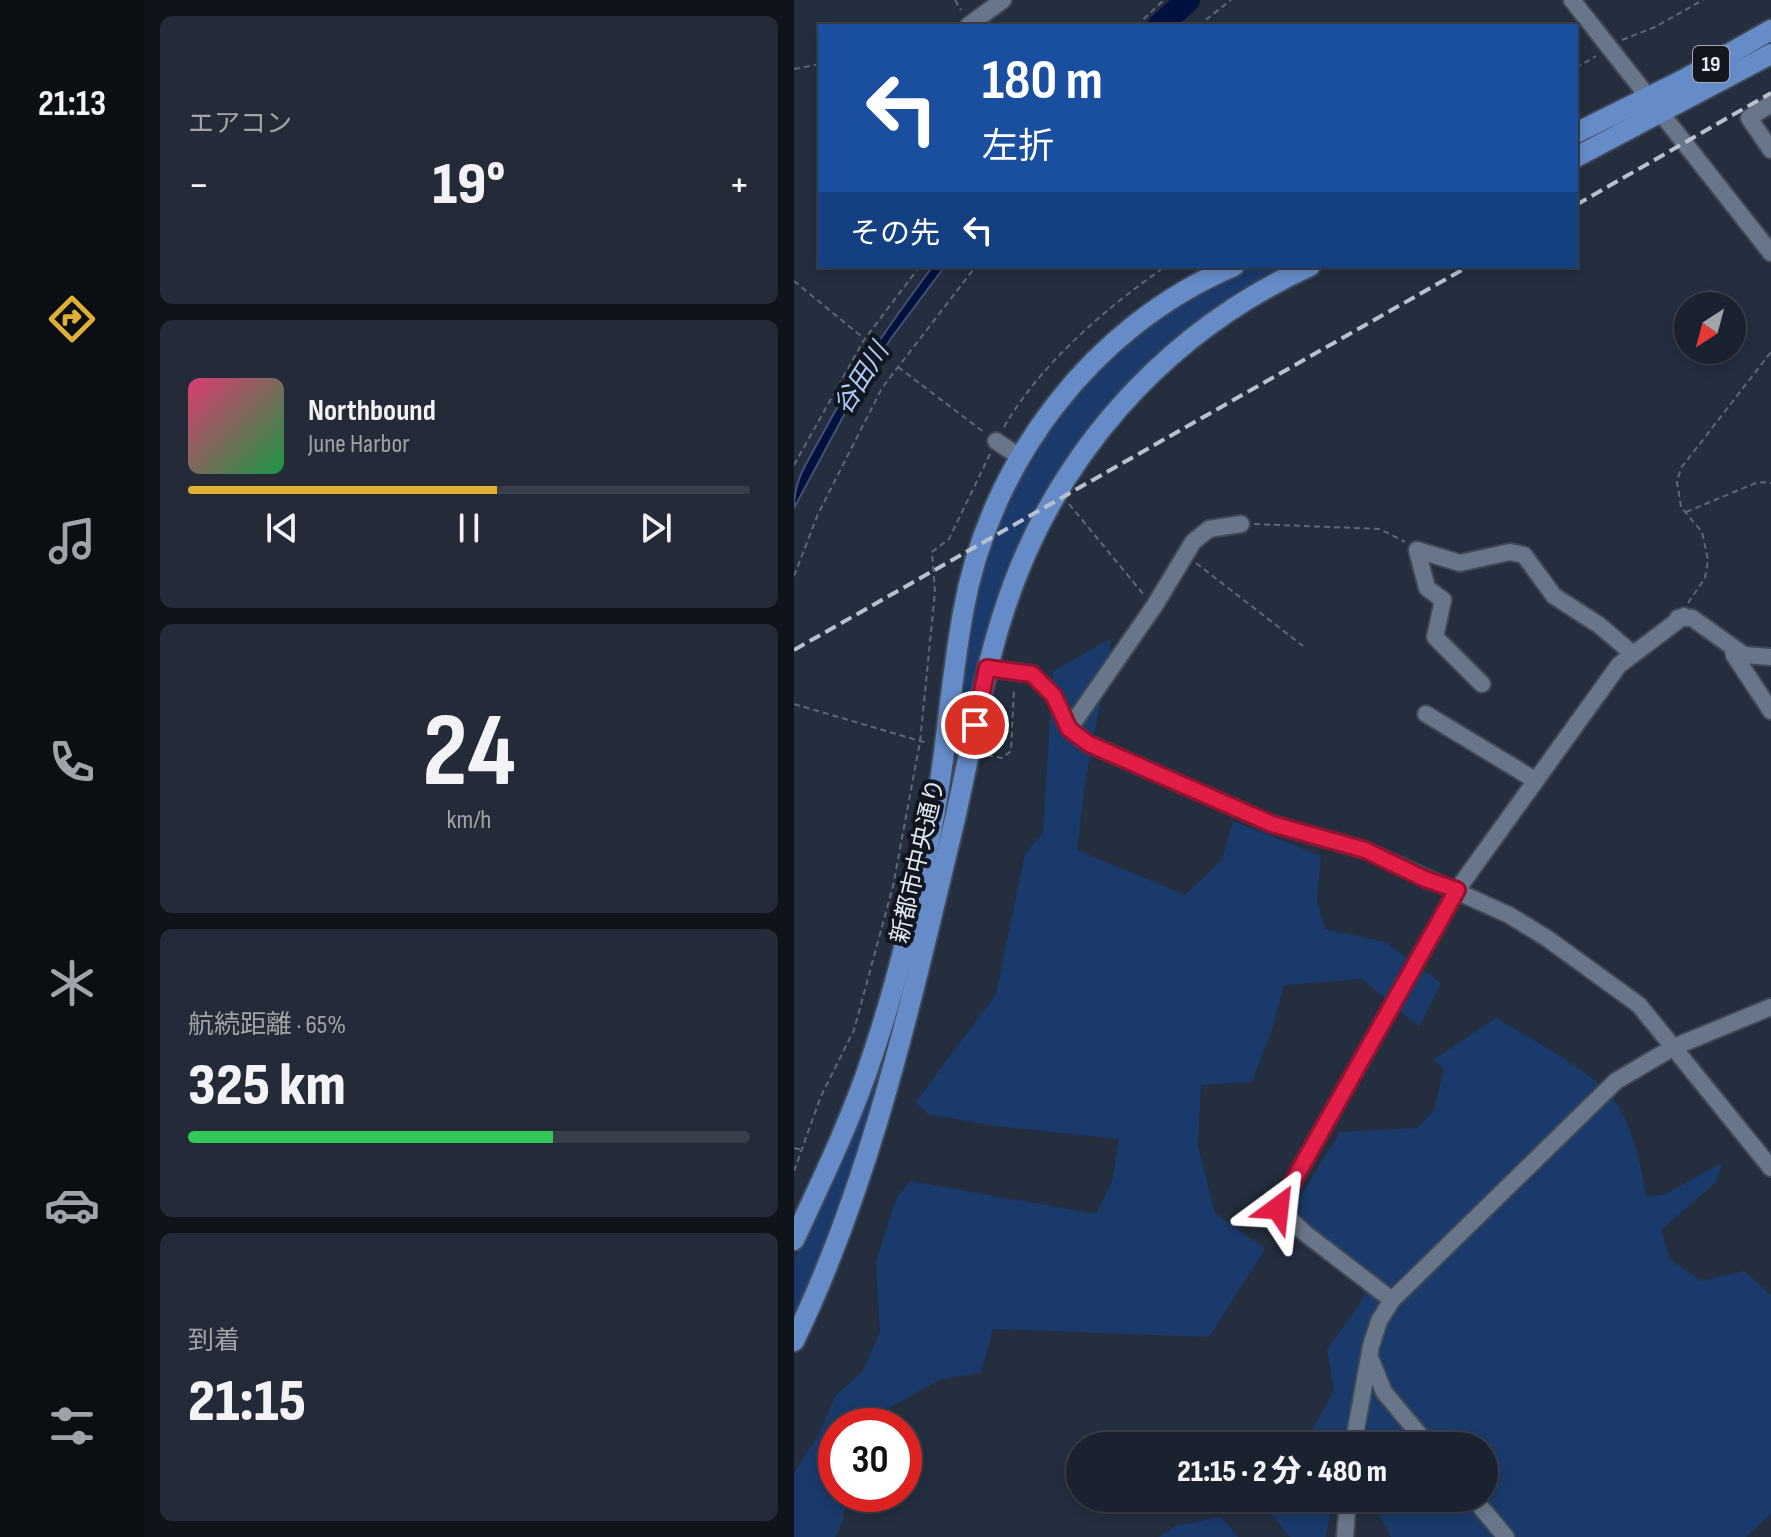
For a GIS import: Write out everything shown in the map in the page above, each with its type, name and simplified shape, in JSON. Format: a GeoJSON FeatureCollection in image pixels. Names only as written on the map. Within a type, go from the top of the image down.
{"type":"FeatureCollection","features":[{"type":"Feature","properties":{"kind":"main road","name":"19"},"geometry":{"type":"LineString","coordinates":[[1578,156],[1771,30]]}},
{"type":"Feature","properties":{"kind":"main road","name":"19"},"geometry":{"type":"LineString","coordinates":[[1578,132],[1656,105],[1771,54]]}},
{"type":"Feature","properties":{"kind":"main road","name":"新都市中央通り"},"geometry":{"type":"LineString","coordinates":[[794,1240],[852,1109],[890,1002],[930,837],[963,612],[993,510],[1020,457],[1059,399],[1096,358],[1178,295],[1230,268]]}},
{"type":"Feature","properties":{"kind":"main road","name":"新都市中央通り"},"geometry":{"type":"LineString","coordinates":[[794,1341],[835,1248],[877,1123],[950,841],[987,668],[1004,612],[1038,526],[1057,492],[1114,412],[1158,366],[1236,304],[1306,268]]}},
{"type":"Feature","properties":{"kind":"street"},"geometry":{"type":"LineString","coordinates":[[970,24],[1003,0]]}},
{"type":"Feature","properties":{"kind":"street"},"geometry":{"type":"LineString","coordinates":[[1572,0],[1771,253]]}},
{"type":"Feature","properties":{"kind":"street"},"geometry":{"type":"LineString","coordinates":[[1771,104],[1749,118],[1771,150]]}},
{"type":"Feature","properties":{"kind":"street"},"geometry":{"type":"LineString","coordinates":[[996,441],[1020,457]]}},
{"type":"Feature","properties":{"kind":"street"},"geometry":{"type":"LineString","coordinates":[[1069,729],[1155,605],[1193,542],[1209,529],[1241,524]]}},
{"type":"Feature","properties":{"kind":"street"},"geometry":{"type":"LineString","coordinates":[[1417,550],[1460,563],[1510,552],[1524,555],[1554,596],[1599,625],[1633,654]]}},
{"type":"Feature","properties":{"kind":"street"},"geometry":{"type":"LineString","coordinates":[[1417,550],[1427,588],[1443,600],[1435,637],[1482,684]]}},
{"type":"Feature","properties":{"kind":"street"},"geometry":{"type":"LineString","coordinates":[[1392,1300],[1306,1234],[1278,1208],[1457,890],[1619,665],[1681,617],[1692,618],[1744,655],[1771,657]]}},
{"type":"Feature","properties":{"kind":"street"},"geometry":{"type":"LineString","coordinates":[[1733,647],[1734,655],[1771,711]]}},
{"type":"Feature","properties":{"kind":"street"},"geometry":{"type":"LineString","coordinates":[[987,668],[1032,674],[1054,696],[1069,729],[1089,744],[1272,824],[1365,850],[1425,879],[1457,890],[1522,923],[1639,1005],[1767,1156]]}},
{"type":"Feature","properties":{"kind":"street"},"geometry":{"type":"LineString","coordinates":[[1426,714],[1535,780]]}},
{"type":"Feature","properties":{"kind":"street"},"geometry":{"type":"LineString","coordinates":[[1356,1432],[1379,1321],[1392,1300],[1616,1081],[1674,1047],[1771,1007]]}},
{"type":"Feature","properties":{"kind":"street"},"geometry":{"type":"LineString","coordinates":[[1371,1360],[1384,1392],[1417,1432]]}},
{"type":"Feature","properties":{"kind":"street"},"geometry":{"type":"LineString","coordinates":[[1345,1537],[1347,1512]]}},
{"type":"Feature","properties":{"kind":"street"},"geometry":{"type":"LineString","coordinates":[[1485,1512],[1506,1537]]}},
{"type":"Feature","properties":{"kind":"path"},"geometry":{"type":"LineString","coordinates":[[1138,24],[1164,0]]}},
{"type":"Feature","properties":{"kind":"path"},"geometry":{"type":"LineString","coordinates":[[1201,24],[1231,0]]}},
{"type":"Feature","properties":{"kind":"path"},"geometry":{"type":"LineString","coordinates":[[1578,67],[1703,0]]}},
{"type":"Feature","properties":{"kind":"path"},"geometry":{"type":"LineString","coordinates":[[794,69],[818,64]]}},
{"type":"Feature","properties":{"kind":"path"},"geometry":{"type":"LineString","coordinates":[[794,465],[864,340],[918,268]]}},
{"type":"Feature","properties":{"kind":"path"},"geometry":{"type":"LineString","coordinates":[[794,576],[818,514],[882,388],[974,268]]}},
{"type":"Feature","properties":{"kind":"path"},"geometry":{"type":"LineString","coordinates":[[794,281],[861,336]]}},
{"type":"Feature","properties":{"kind":"path"},"geometry":{"type":"LineString","coordinates":[[1681,617],[1705,578],[1708,560],[1702,532],[1681,507],[1678,492],[1681,468],[1771,352]]}},
{"type":"Feature","properties":{"kind":"path"},"geometry":{"type":"LineString","coordinates":[[898,367],[996,441]]}},
{"type":"Feature","properties":{"kind":"path"},"geometry":{"type":"LineString","coordinates":[[1685,512],[1758,482],[1771,483]]}},
{"type":"Feature","properties":{"kind":"path"},"geometry":{"type":"LineString","coordinates":[[1057,492],[1155,605]]}},
{"type":"Feature","properties":{"kind":"path"},"geometry":{"type":"LineString","coordinates":[[1241,524],[1380,529],[1417,550]]}},
{"type":"Feature","properties":{"kind":"path"},"geometry":{"type":"LineString","coordinates":[[1185,555],[1303,646]]}},
{"type":"Feature","properties":{"kind":"path"},"geometry":{"type":"LineString","coordinates":[[981,754],[1002,758],[1011,751],[1015,671]]}},
{"type":"Feature","properties":{"kind":"path"},"geometry":{"type":"LineString","coordinates":[[794,704],[932,744]]}},
{"type":"Feature","properties":{"kind":"path"},"geometry":{"type":"LineString","coordinates":[[794,1148],[803,1151]]}},
{"type":"Feature","properties":{"kind":"shaded area"},"geometry":{"type":"Polygon","coordinates":[[[1250,268],[1286,268],[1215,309],[1139,372],[1110,402],[1073,451],[1031,524],[902,1006],[840,1213],[794,1325],[794,1260],[861,1113],[899,1005],[923,912],[980,569],[1016,480],[1085,380],[1154,320],[1196,293],[1250,268]]]}},
{"type":"Feature","properties":{"kind":"shaded area"},"geometry":{"type":"Polygon","coordinates":[[[1110,639],[1085,783],[1077,850],[1185,895],[1222,860],[1233,821],[1321,856],[1317,901],[1325,929],[1385,942],[1441,983],[1419,1027],[1362,979],[1284,985],[1271,1033],[1252,1082],[1201,1085],[1198,1146],[1215,1213],[1265,1249],[1209,1337],[993,1329],[981,1373],[941,1379],[889,1408],[830,1408],[836,1395],[863,1371],[880,1332],[876,1262],[896,1199],[910,1181],[1096,1214],[1112,1182],[1119,1139],[996,1126],[928,1114],[916,1102],[996,994],[1025,854],[1043,833],[1053,671],[1110,639]]]}},
{"type":"Feature","properties":{"kind":"shaded area"},"geometry":{"type":"Polygon","coordinates":[[[1496,1018],[1561,1057],[1607,1092],[1623,1114],[1632,1137],[1646,1197],[1666,1194],[1722,1163],[1715,1183],[1661,1230],[1670,1259],[1701,1281],[1744,1271],[1771,1295],[1771,1514],[1746,1537],[1391,1537],[1378,1512],[1498,1512],[1498,1432],[1311,1432],[1334,1391],[1327,1349],[1359,1305],[1373,1277],[1292,1210],[1340,1132],[1417,1128],[1434,1110],[1444,1069],[1433,1060],[1496,1018]]]}},
{"type":"Feature","properties":{"kind":"shaded area"},"geometry":{"type":"Polygon","coordinates":[[[818,1436],[818,1512],[844,1512],[835,1537],[794,1537],[794,1472],[818,1436]]]}},
{"type":"Feature","properties":{"kind":"shaded area"},"geometry":{"type":"Polygon","coordinates":[[[1270,1512],[1330,1512],[1326,1537],[1290,1537],[1270,1512]]]}},
{"type":"Feature","properties":{"kind":"shaded area"},"geometry":{"type":"Polygon","coordinates":[[[1221,1517],[1238,1537],[1159,1537],[1175,1526],[1221,1517]]]}},
{"type":"Feature","properties":{"kind":"water"},"geometry":{"type":"Polygon","coordinates":[[[932,268],[944,268],[859,387],[794,508],[796,488],[803,470],[847,391],[932,268]]]}},
{"type":"Feature","properties":{"kind":"waterway","name":"谷田川"},"geometry":{"type":"LineString","coordinates":[[1161,24],[1188,0]]}},
{"type":"Feature","properties":{"kind":"railway"},"geometry":{"type":"LineString","coordinates":[[1578,204],[1771,93]]}},
{"type":"Feature","properties":{"kind":"railway"},"geometry":{"type":"LineString","coordinates":[[794,650],[1465,268]]}},
{"type":"Feature","properties":{"kind":"route"},"geometry":{"type":"LineString","coordinates":[[975,725],[987,668],[1032,674],[1054,696],[1069,729],[1089,744],[1272,824],[1365,850],[1425,879],[1457,890],[1278,1208]]}}]}
